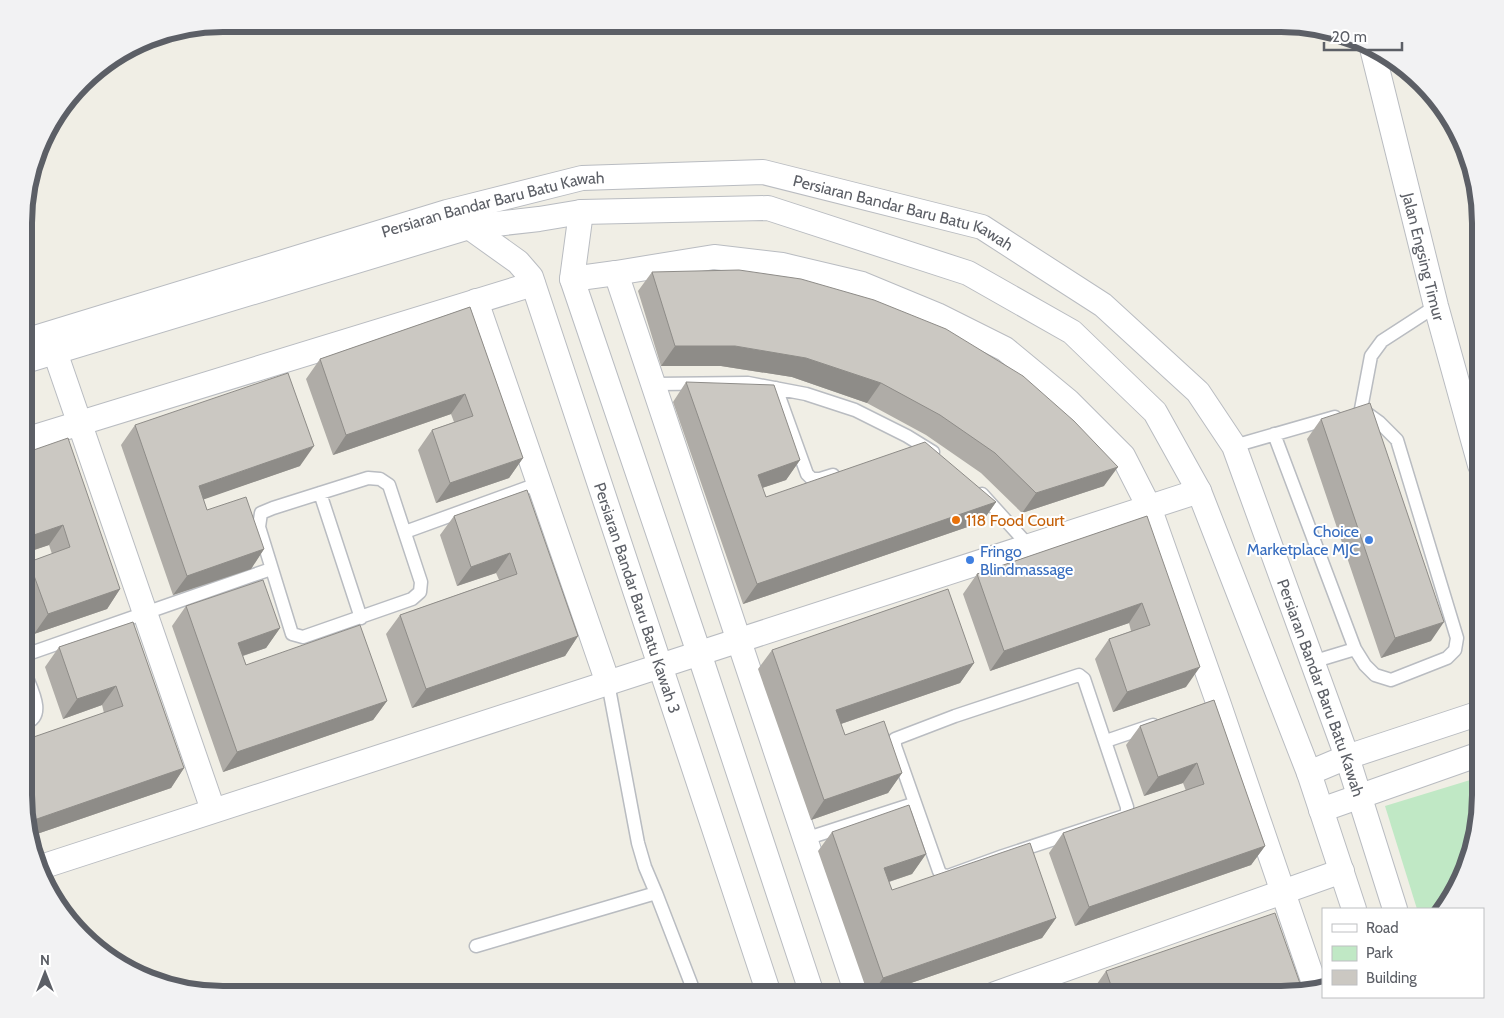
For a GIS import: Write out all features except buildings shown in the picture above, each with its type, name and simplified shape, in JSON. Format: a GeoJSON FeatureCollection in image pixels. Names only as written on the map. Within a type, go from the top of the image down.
{"type":"FeatureCollection","features":[{"type":"Feature","properties":{"kind":"street","name":"Jalan Engsing Timur"},"geometry":{"type":"LineString","coordinates":[[1374,57],[1436,306],[1472,422]]}},
{"type":"Feature","properties":{"kind":"street","name":"Persiaran Bandar Baru Batu Kawah"},"geometry":{"type":"LineString","coordinates":[[32,339],[447,212],[582,178],[762,172],[982,227],[1103,305],[1198,392],[1234,446],[1347,757],[1395,908]]}},
{"type":"Feature","properties":{"kind":"street","name":"Persiaran Bandar Baru Batu Kawah"},"geometry":{"type":"LineString","coordinates":[[32,359],[469,227],[581,212],[768,208],[968,273],[1072,332],[1155,412],[1199,491],[1309,773],[1354,908]]}},
{"type":"Feature","properties":{"kind":"street"},"geometry":{"type":"LineString","coordinates":[[581,212],[572,279],[809,986]]}},
{"type":"Feature","properties":{"kind":"street","name":"Persiaran Bandar Baru Batu Kawah 3"},"geometry":{"type":"LineString","coordinates":[[469,227],[518,262],[533,284],[766,986]]}},
{"type":"Feature","properties":{"kind":"street"},"geometry":{"type":"LineString","coordinates":[[572,279],[714,257],[782,265],[862,284],[937,315],[1004,349],[1068,401],[1123,456],[1149,507],[1213,704],[1283,893],[1314,983]]}},
{"type":"Feature","properties":{"kind":"street"},"geometry":{"type":"LineString","coordinates":[[616,273],[854,986]]}},
{"type":"Feature","properties":{"kind":"street"},"geometry":{"type":"LineString","coordinates":[[32,438],[533,284]]}},
{"type":"Feature","properties":{"kind":"street"},"geometry":{"type":"LineString","coordinates":[[476,301],[608,682]]}},
{"type":"Feature","properties":{"kind":"street"},"geometry":{"type":"LineString","coordinates":[[55,352],[213,810]]}},
{"type":"Feature","properties":{"kind":"street"},"geometry":{"type":"LineString","coordinates":[[46,865],[1199,491]]}},
{"type":"Feature","properties":{"kind":"street"},"geometry":{"type":"LineString","coordinates":[[1309,773],[1347,757],[1472,716]]}},
{"type":"Feature","properties":{"kind":"street"},"geometry":{"type":"LineString","coordinates":[[1321,810],[1472,757]]}},
{"type":"Feature","properties":{"kind":"street"},"geometry":{"type":"LineString","coordinates":[[1018,986],[1342,871]]}},
{"type":"Feature","properties":{"kind":"lane"},"geometry":{"type":"LineString","coordinates":[[1353,412],[1370,356],[1382,341],[1436,306]]}},
{"type":"Feature","properties":{"kind":"lane"},"geometry":{"type":"LineString","coordinates":[[654,384],[748,383],[806,394],[856,410],[907,436],[942,458]]}},
{"type":"Feature","properties":{"kind":"lane"},"geometry":{"type":"LineString","coordinates":[[776,388],[807,474],[812,480],[848,470]]}},
{"type":"Feature","properties":{"kind":"lane"},"geometry":{"type":"LineString","coordinates":[[1234,446],[1274,434],[1353,412],[1379,422],[1397,440],[1457,638],[1455,650],[1447,658],[1391,680],[1375,675],[1365,665],[1355,649],[1274,434]]}},
{"type":"Feature","properties":{"kind":"lane"},"geometry":{"type":"LineString","coordinates":[[904,452],[922,446]]}},
{"type":"Feature","properties":{"kind":"lane"},"geometry":{"type":"LineString","coordinates":[[368,478],[380,479],[389,485],[405,532],[421,582],[420,592],[412,599],[361,618],[303,637],[292,634],[259,527],[261,513],[368,478]]}},
{"type":"Feature","properties":{"kind":"lane"},"geometry":{"type":"LineString","coordinates":[[405,532],[540,483]]}},
{"type":"Feature","properties":{"kind":"lane"},"geometry":{"type":"LineString","coordinates":[[976,487],[1029,546]]}},
{"type":"Feature","properties":{"kind":"lane"},"geometry":{"type":"LineString","coordinates":[[320,493],[361,618]]}},
{"type":"Feature","properties":{"kind":"lane"},"geometry":{"type":"LineString","coordinates":[[32,653],[271,569]]}},
{"type":"Feature","properties":{"kind":"lane"},"geometry":{"type":"LineString","coordinates":[[1312,662],[1355,649]]}},
{"type":"Feature","properties":{"kind":"lane"},"geometry":{"type":"LineString","coordinates":[[1079,675],[1084,679],[1106,741],[1127,807],[1127,813],[1124,816],[948,876],[942,875],[939,871],[915,803],[895,746],[895,739],[1079,675]]}},
{"type":"Feature","properties":{"kind":"lane"},"geometry":{"type":"LineString","coordinates":[[608,682],[638,843],[645,867],[692,986]]}},
{"type":"Feature","properties":{"kind":"lane"},"geometry":{"type":"LineString","coordinates":[[32,693],[37,708],[37,714],[32,721]]}},
{"type":"Feature","properties":{"kind":"lane"},"geometry":{"type":"LineString","coordinates":[[1106,741],[1162,721]]}},
{"type":"Feature","properties":{"kind":"lane"},"geometry":{"type":"LineString","coordinates":[[805,839],[915,803]]}},
{"type":"Feature","properties":{"kind":"lane"},"geometry":{"type":"LineString","coordinates":[[476,946],[656,892]]}},
{"type":"Feature","properties":{"kind":"green space"},"geometry":{"type":"Polygon","coordinates":[[[1472,779],[1470,820],[1465,844],[1452,879],[1434,908],[1417,908],[1385,806],[1472,779]]]}},
{"type":"Feature","properties":{"kind":"place","name":"118 Food Court"},"geometry":{"type":"Point","coordinates":[956,520]}},
{"type":"Feature","properties":{"kind":"place","name":"Choice Marketplace MJC"},"geometry":{"type":"Point","coordinates":[1369,540]}},
{"type":"Feature","properties":{"kind":"place","name":"Fringo Blindmassage"},"geometry":{"type":"Point","coordinates":[970,560]}}]}
